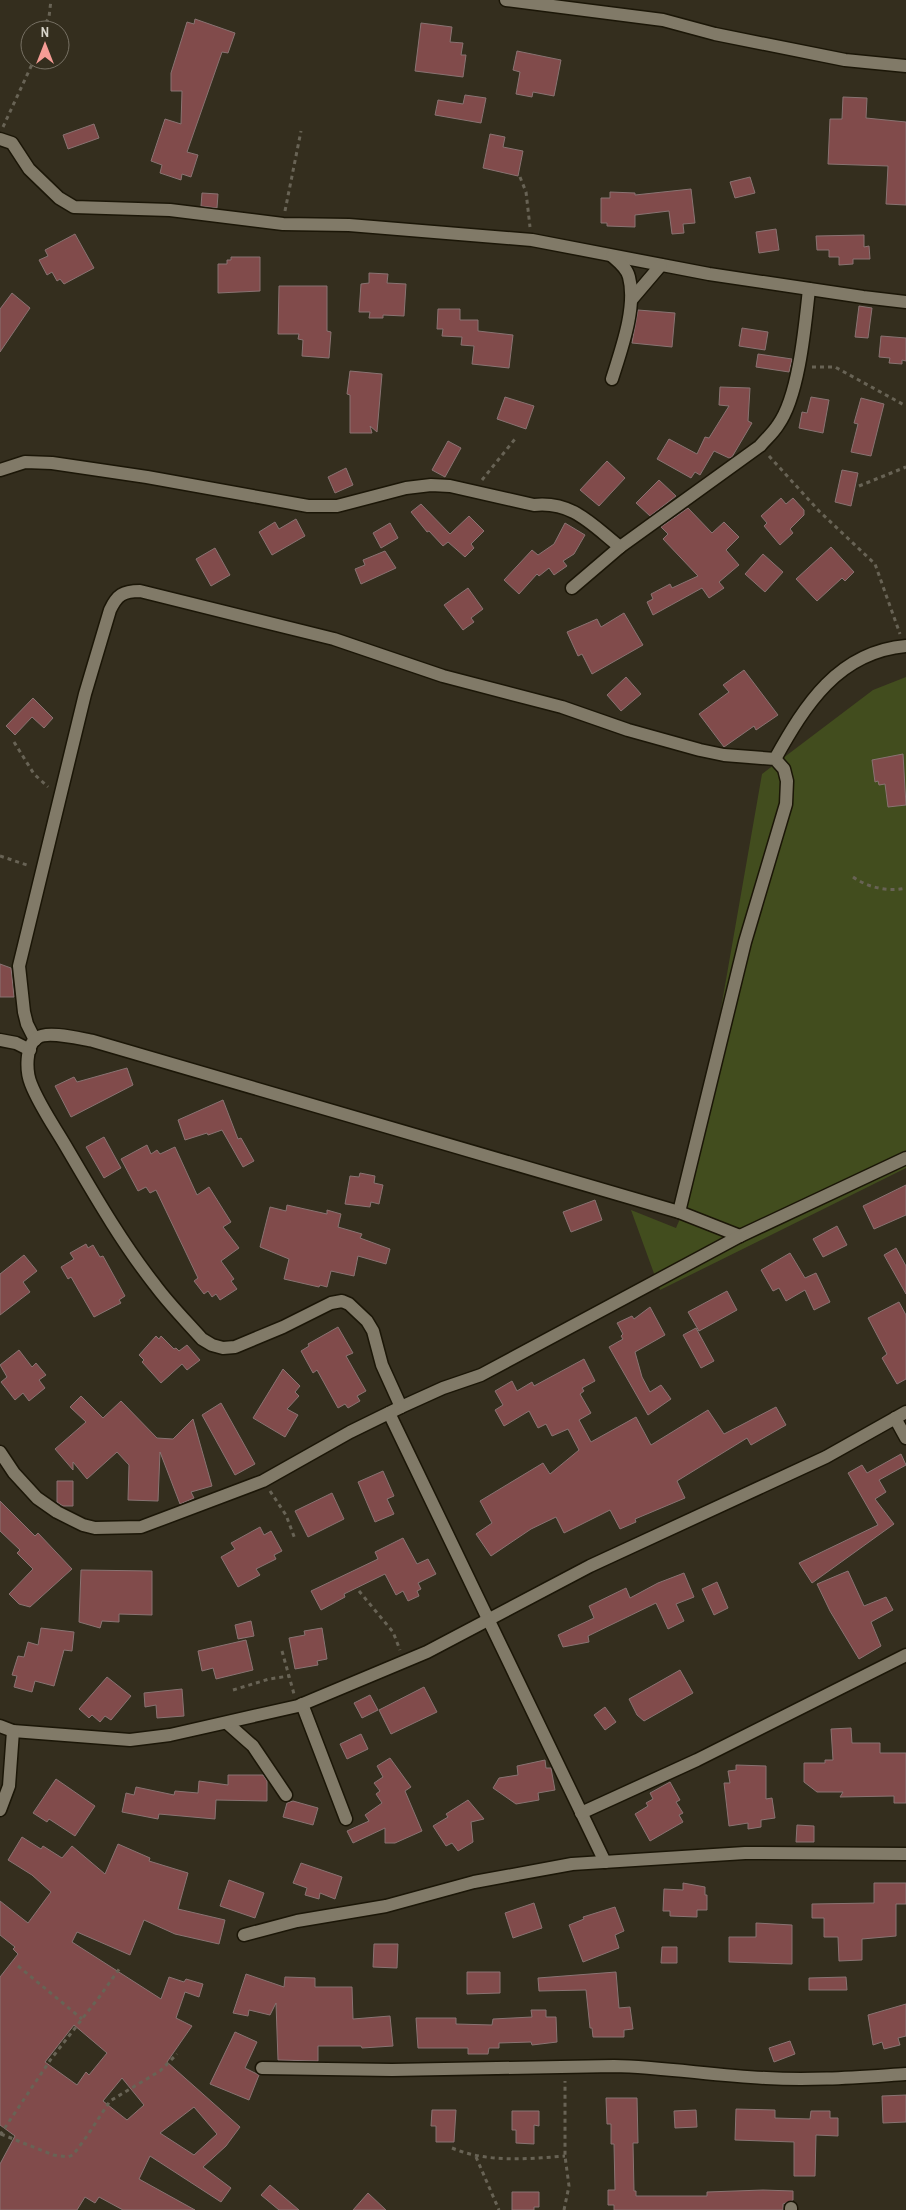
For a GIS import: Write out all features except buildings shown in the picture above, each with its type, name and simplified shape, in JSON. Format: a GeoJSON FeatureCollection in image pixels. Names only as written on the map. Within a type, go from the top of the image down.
{"type":"FeatureCollection","features":[{"type":"Feature","properties":{"kind":"street"},"geometry":{"type":"LineString","coordinates":[[506,0],[663,20],[715,34],[844,60],[906,66]]}},
{"type":"Feature","properties":{"kind":"street"},"geometry":{"type":"LineString","coordinates":[[0,139],[12,143],[29,169],[59,198],[74,207],[170,210],[283,224],[349,225],[532,240],[661,265],[809,290],[906,302]]}},
{"type":"Feature","properties":{"kind":"street"},"geometry":{"type":"LineString","coordinates":[[612,256],[623,266],[629,276],[632,299],[612,379]]}},
{"type":"Feature","properties":{"kind":"street"},"geometry":{"type":"LineString","coordinates":[[632,299],[661,265]]}},
{"type":"Feature","properties":{"kind":"street"},"geometry":{"type":"LineString","coordinates":[[572,588],[620,548],[760,446],[779,425],[786,409],[803,339],[809,290]]}},
{"type":"Feature","properties":{"kind":"street"},"geometry":{"type":"LineString","coordinates":[[0,470],[25,462],[52,463],[147,477],[308,506],[337,506],[406,488],[431,485],[450,486],[534,505],[565,507],[576,512],[620,548]]}},
{"type":"Feature","properties":{"kind":"street"},"geometry":{"type":"LineString","coordinates":[[33,1045],[25,1018],[19,971],[60,792],[110,610],[120,594],[127,591],[140,591],[334,639],[443,676],[562,707],[628,730],[724,755],[775,759],[784,768],[787,781],[786,804],[745,942],[679,1212]]}},
{"type":"Feature","properties":{"kind":"street"},"geometry":{"type":"LineString","coordinates":[[775,759],[792,726],[822,686],[868,656],[905,646]]}},
{"type":"Feature","properties":{"kind":"street"},"geometry":{"type":"LineString","coordinates":[[401,1407],[385,1373],[373,1330],[367,1321],[349,1304],[342,1301],[332,1303],[235,1347],[223,1348],[202,1340],[154,1284],[103,1210],[30,1084],[28,1064],[33,1045],[42,1036],[50,1035],[93,1041],[679,1212],[740,1236]]}},
{"type":"Feature","properties":{"kind":"street"},"geometry":{"type":"LineString","coordinates":[[0,1040],[33,1045]]}},
{"type":"Feature","properties":{"kind":"street"},"geometry":{"type":"LineString","coordinates":[[0,1452],[14,1473],[37,1498],[57,1512],[84,1525],[95,1528],[141,1527],[262,1482],[350,1432],[443,1388],[481,1375],[740,1236],[906,1158]]}},
{"type":"Feature","properties":{"kind":"street"},"geometry":{"type":"LineString","coordinates":[[388,1413],[605,1862]]}},
{"type":"Feature","properties":{"kind":"street"},"geometry":{"type":"LineString","coordinates":[[0,1726],[13,1731],[130,1740],[170,1735],[300,1705],[404,1662],[622,1550],[826,1457],[901,1415],[906,1438]]}},
{"type":"Feature","properties":{"kind":"street"},"geometry":{"type":"LineString","coordinates":[[581,1812],[697,1760],[906,1655]]}},
{"type":"Feature","properties":{"kind":"street"},"geometry":{"type":"LineString","coordinates":[[300,1705],[346,1819]]}},
{"type":"Feature","properties":{"kind":"street"},"geometry":{"type":"LineString","coordinates":[[227,1723],[245,1737],[257,1751],[286,1795]]}},
{"type":"Feature","properties":{"kind":"street"},"geometry":{"type":"LineString","coordinates":[[0,1810],[9,1786],[13,1731]]}},
{"type":"Feature","properties":{"kind":"street"},"geometry":{"type":"LineString","coordinates":[[244,1935],[297,1921],[386,1906],[440,1890],[517,1873],[605,1862],[744,1853],[906,1854]]}},
{"type":"Feature","properties":{"kind":"street"},"geometry":{"type":"LineString","coordinates":[[262,2068],[392,2070],[651,2067],[767,2079],[906,2074]]}},
{"type":"Feature","properties":{"kind":"path"},"geometry":{"type":"LineString","coordinates":[[47,20],[51,0]]}},
{"type":"Feature","properties":{"kind":"path"},"geometry":{"type":"LineString","coordinates":[[0,134],[31,70]]}},
{"type":"Feature","properties":{"kind":"path"},"geometry":{"type":"LineString","coordinates":[[283,224],[301,131]]}},
{"type":"Feature","properties":{"kind":"path"},"geometry":{"type":"LineString","coordinates":[[520,177],[526,192],[532,240]]}},
{"type":"Feature","properties":{"kind":"path"},"geometry":{"type":"LineString","coordinates":[[796,368],[835,367],[906,406]]}},
{"type":"Feature","properties":{"kind":"path"},"geometry":{"type":"LineString","coordinates":[[472,492],[514,439]]}},
{"type":"Feature","properties":{"kind":"path"},"geometry":{"type":"LineString","coordinates":[[760,446],[819,511],[875,564],[905,646]]}},
{"type":"Feature","properties":{"kind":"path"},"geometry":{"type":"LineString","coordinates":[[859,486],[906,467]]}},
{"type":"Feature","properties":{"kind":"path"},"geometry":{"type":"LineString","coordinates":[[14,742],[26,763],[42,782],[60,792]]}},
{"type":"Feature","properties":{"kind":"path"},"geometry":{"type":"LineString","coordinates":[[0,856],[42,871]]}},
{"type":"Feature","properties":{"kind":"path"},"geometry":{"type":"LineString","coordinates":[[853,877],[861,883],[889,891],[906,888]]}},
{"type":"Feature","properties":{"kind":"path"},"geometry":{"type":"LineString","coordinates":[[262,1482],[278,1501],[295,1539]]}},
{"type":"Feature","properties":{"kind":"path"},"geometry":{"type":"LineString","coordinates":[[359,1592],[393,1632],[404,1662]]}},
{"type":"Feature","properties":{"kind":"path"},"geometry":{"type":"LineString","coordinates":[[282,1650],[300,1705]]}},
{"type":"Feature","properties":{"kind":"path"},"geometry":{"type":"LineString","coordinates":[[233,1690],[269,1678],[289,1676]]}},
{"type":"Feature","properties":{"kind":"path"},"geometry":{"type":"LineString","coordinates":[[18,1966],[82,2019]]}},
{"type":"Feature","properties":{"kind":"path"},"geometry":{"type":"LineString","coordinates":[[120,1968],[50,2059],[1,2134],[40,2150],[68,2157],[73,2155],[110,2101],[160,2071],[177,2054]]}},
{"type":"Feature","properties":{"kind":"path"},"geometry":{"type":"LineString","coordinates":[[564,2068],[566,2156],[569,2186],[564,2210]]}},
{"type":"Feature","properties":{"kind":"path"},"geometry":{"type":"LineString","coordinates":[[452,2148],[476,2157],[508,2159],[566,2156]]}},
{"type":"Feature","properties":{"kind":"path"},"geometry":{"type":"LineString","coordinates":[[476,2157],[499,2210]]}},
{"type":"Feature","properties":{"kind":"green space"},"geometry":{"type":"Polygon","coordinates":[[[906,677],[906,1168],[660,1290],[631,1210],[676,1228],[682,1214],[716,1037],[762,774],[873,690],[906,677]]]}}]}
